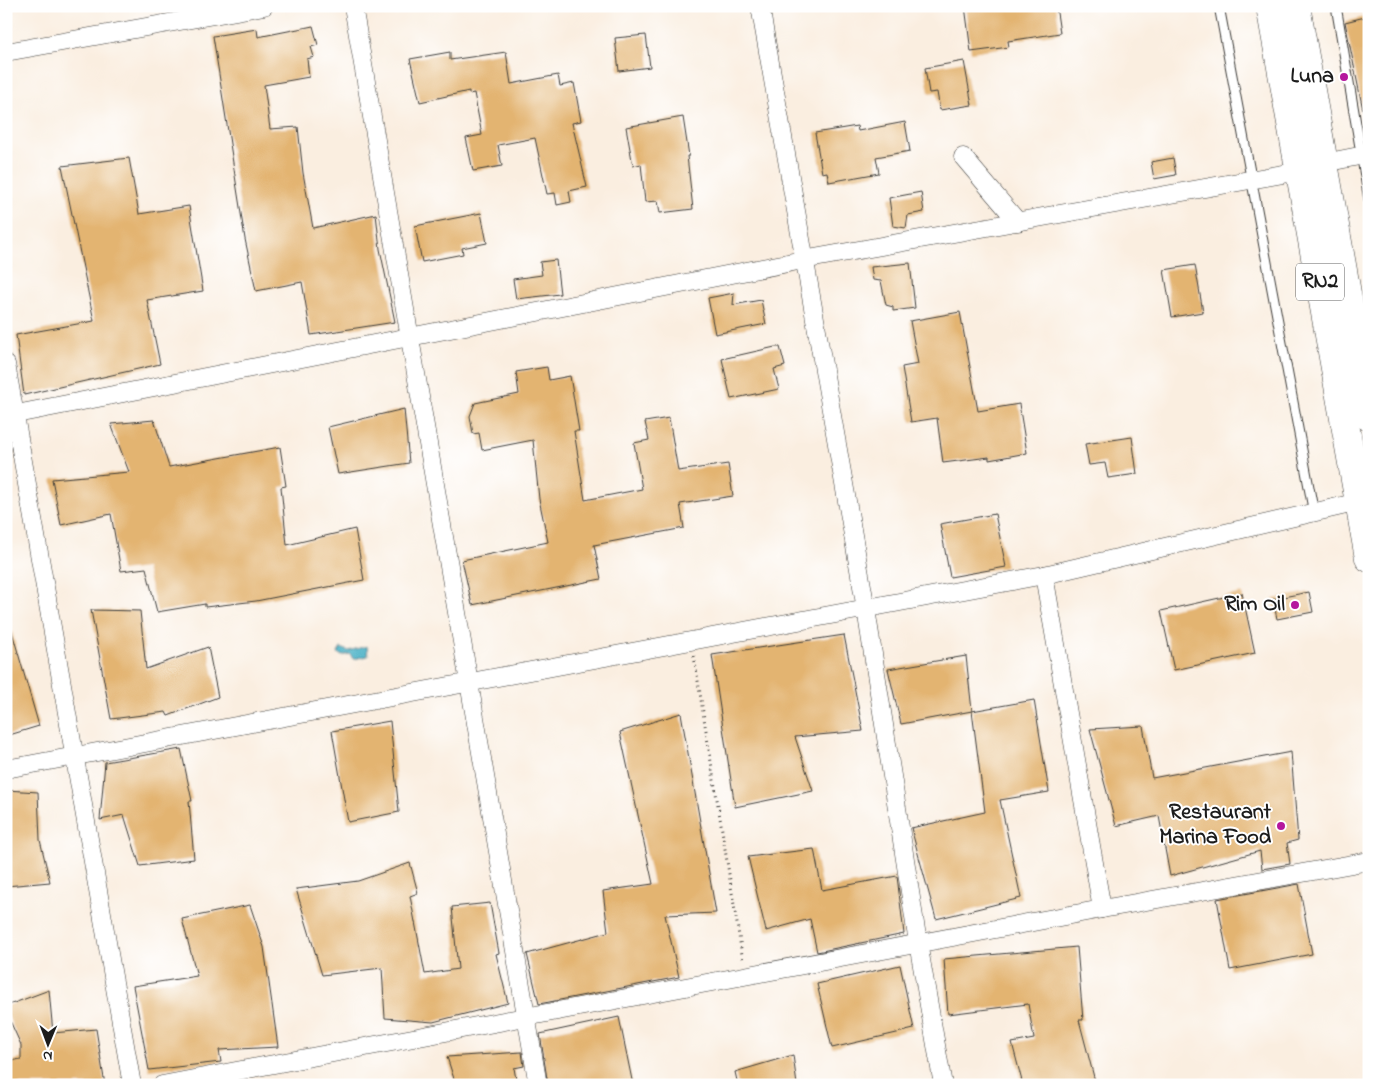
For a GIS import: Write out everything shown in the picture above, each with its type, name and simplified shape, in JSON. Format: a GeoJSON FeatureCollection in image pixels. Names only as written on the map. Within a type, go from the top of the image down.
{"type":"FeatureCollection","features":[{"type":"Feature","properties":{"kind":"highway","name":"RN2"},"geometry":{"type":"LineString","coordinates":[[1270,6],[1312,167],[1369,417]]}},
{"type":"Feature","properties":{"kind":"highway","name":"RN2"},"geometry":{"type":"LineString","coordinates":[[1296,6],[1312,167],[1359,502],[1369,558]]}},
{"type":"Feature","properties":{"kind":"street"},"geometry":{"type":"LineString","coordinates":[[6,52],[264,6]]}},
{"type":"Feature","properties":{"kind":"street"},"geometry":{"type":"LineString","coordinates":[[353,6],[538,1085]]}},
{"type":"Feature","properties":{"kind":"street"},"geometry":{"type":"LineString","coordinates":[[760,6],[803,260],[866,609],[918,944],[943,1085]]}},
{"type":"Feature","properties":{"kind":"street"},"geometry":{"type":"LineString","coordinates":[[10,416],[803,260],[1253,179],[1365,155]]}},
{"type":"Feature","properties":{"kind":"street"},"geometry":{"type":"LineString","coordinates":[[963,156],[1018,222]]}},
{"type":"Feature","properties":{"kind":"street"},"geometry":{"type":"LineString","coordinates":[[6,364],[10,416],[132,1085]]}},
{"type":"Feature","properties":{"kind":"street"},"geometry":{"type":"LineString","coordinates":[[6,769],[1044,575],[1314,514],[1359,502]]}},
{"type":"Feature","properties":{"kind":"street"},"geometry":{"type":"LineString","coordinates":[[1044,575],[1102,909]]}},
{"type":"Feature","properties":{"kind":"street"},"geometry":{"type":"LineString","coordinates":[[162,1085],[1102,909],[1369,861]]}},
{"type":"Feature","properties":{"kind":"lane"},"geometry":{"type":"LineString","coordinates":[[1220,6],[1314,514]]}},
{"type":"Feature","properties":{"kind":"lane"},"geometry":{"type":"LineString","coordinates":[[1336,6],[1365,155],[1369,200]]}},
{"type":"Feature","properties":{"kind":"path"},"geometry":{"type":"LineString","coordinates":[[691,640],[746,976]]}},
{"type":"Feature","properties":{"kind":"water"},"geometry":{"type":"Polygon","coordinates":[[[367,646],[368,656],[353,659],[350,654],[342,656],[338,653],[341,648],[348,651],[367,646]]]}},
{"type":"Feature","properties":{"kind":"building"},"geometry":{"type":"Polygon","coordinates":[[[965,6],[1056,6],[1060,33],[1008,41],[1009,47],[971,52],[965,6]]]}},
{"type":"Feature","properties":{"kind":"building"},"geometry":{"type":"Polygon","coordinates":[[[1369,16],[1369,109],[1363,110],[1345,22],[1369,16]]]}},
{"type":"Feature","properties":{"kind":"building"},"geometry":{"type":"Polygon","coordinates":[[[313,26],[318,45],[311,47],[314,57],[307,59],[309,77],[264,85],[270,129],[298,127],[303,173],[313,228],[376,214],[380,249],[395,322],[311,335],[302,282],[256,291],[245,239],[213,36],[257,29],[258,37],[313,26]]]}},
{"type":"Feature","properties":{"kind":"building"},"geometry":{"type":"Polygon","coordinates":[[[646,35],[650,67],[619,71],[615,38],[646,35]]]}},
{"type":"Feature","properties":{"kind":"building"},"geometry":{"type":"Polygon","coordinates":[[[450,52],[450,60],[506,52],[511,84],[558,75],[560,86],[574,83],[581,121],[572,123],[587,187],[569,191],[571,202],[557,205],[555,193],[547,194],[535,138],[498,145],[502,166],[473,171],[466,138],[482,135],[474,93],[469,94],[469,91],[420,102],[410,59],[450,52]]]}},
{"type":"Feature","properties":{"kind":"building"},"geometry":{"type":"Polygon","coordinates":[[[964,61],[972,105],[940,110],[937,92],[929,93],[925,68],[964,61]]]}},
{"type":"Feature","properties":{"kind":"building"},"geometry":{"type":"Polygon","coordinates":[[[683,117],[689,156],[687,156],[693,209],[660,213],[658,201],[645,202],[641,164],[633,166],[626,127],[683,117]]]}},
{"type":"Feature","properties":{"kind":"building"},"geometry":{"type":"Polygon","coordinates":[[[905,122],[910,151],[876,157],[879,173],[829,182],[827,172],[822,173],[815,133],[857,126],[858,131],[905,122]]]}},
{"type":"Feature","properties":{"kind":"building"},"geometry":{"type":"Polygon","coordinates":[[[129,158],[139,214],[189,206],[203,291],[147,300],[160,364],[24,395],[16,335],[94,321],[62,166],[129,158]]]}},
{"type":"Feature","properties":{"kind":"building"},"geometry":{"type":"Polygon","coordinates":[[[1173,158],[1176,175],[1154,179],[1151,162],[1173,158]]]}},
{"type":"Feature","properties":{"kind":"building"},"geometry":{"type":"Polygon","coordinates":[[[921,192],[924,212],[908,215],[906,228],[893,226],[889,198],[921,192]]]}},
{"type":"Feature","properties":{"kind":"building"},"geometry":{"type":"Polygon","coordinates":[[[481,213],[487,243],[462,248],[463,254],[422,262],[415,226],[481,213]]]}},
{"type":"Feature","properties":{"kind":"building"},"geometry":{"type":"Polygon","coordinates":[[[556,260],[560,294],[516,299],[513,279],[542,275],[540,262],[556,260]]]}},
{"type":"Feature","properties":{"kind":"building"},"geometry":{"type":"Polygon","coordinates":[[[910,263],[915,308],[893,311],[893,307],[886,305],[881,281],[873,280],[871,267],[910,263]]]}},
{"type":"Feature","properties":{"kind":"building"},"geometry":{"type":"Polygon","coordinates":[[[1195,265],[1203,312],[1172,317],[1164,270],[1195,265]]]}},
{"type":"Feature","properties":{"kind":"building"},"geometry":{"type":"Polygon","coordinates":[[[734,293],[733,305],[761,300],[766,324],[715,334],[708,298],[734,293]]]}},
{"type":"Feature","properties":{"kind":"building"},"geometry":{"type":"Polygon","coordinates":[[[960,312],[978,411],[1019,404],[1027,453],[989,460],[989,457],[943,463],[937,418],[911,422],[902,367],[918,364],[910,321],[960,312]]]}},
{"type":"Feature","properties":{"kind":"building"},"geometry":{"type":"Polygon","coordinates":[[[780,347],[785,366],[774,369],[779,389],[731,399],[722,359],[780,347]]]}},
{"type":"Feature","properties":{"kind":"building"},"geometry":{"type":"Polygon","coordinates":[[[547,367],[549,380],[570,376],[579,431],[574,431],[585,500],[642,489],[634,443],[649,440],[645,422],[669,418],[678,471],[728,464],[733,496],[680,504],[684,528],[594,545],[601,579],[472,605],[462,560],[548,542],[539,499],[533,440],[482,450],[479,433],[473,434],[470,416],[475,403],[519,394],[516,372],[547,367]]]}},
{"type":"Feature","properties":{"kind":"building"},"geometry":{"type":"Polygon","coordinates":[[[404,409],[409,463],[338,474],[328,427],[404,409]]]}},
{"type":"Feature","properties":{"kind":"building"},"geometry":{"type":"Polygon","coordinates":[[[154,420],[169,467],[280,447],[286,486],[281,487],[287,545],[355,529],[364,580],[256,601],[205,607],[205,604],[157,612],[146,568],[121,571],[111,514],[61,525],[52,479],[129,472],[111,424],[154,420]]]}},
{"type":"Feature","properties":{"kind":"building"},"geometry":{"type":"Polygon","coordinates":[[[1132,437],[1137,474],[1108,478],[1105,463],[1089,465],[1085,444],[1132,437]]]}},
{"type":"Feature","properties":{"kind":"building"},"geometry":{"type":"Polygon","coordinates":[[[995,514],[1006,567],[950,577],[940,524],[995,514]]]}},
{"type":"Feature","properties":{"kind":"building"},"geometry":{"type":"Polygon","coordinates":[[[1309,592],[1313,612],[1277,619],[1273,599],[1309,592]]]}},
{"type":"Feature","properties":{"kind":"building"},"geometry":{"type":"Polygon","coordinates":[[[1242,593],[1255,653],[1174,670],[1161,611],[1242,593]]]}},
{"type":"Feature","properties":{"kind":"building"},"geometry":{"type":"Polygon","coordinates":[[[91,610],[140,611],[146,669],[208,647],[218,697],[168,716],[166,712],[111,719],[91,610]]]}},
{"type":"Feature","properties":{"kind":"building"},"geometry":{"type":"Polygon","coordinates":[[[6,625],[10,625],[39,726],[6,736],[6,625]]]}},
{"type":"Feature","properties":{"kind":"building"},"geometry":{"type":"Polygon","coordinates":[[[844,635],[863,731],[795,737],[813,791],[735,807],[712,655],[844,635]]]}},
{"type":"Feature","properties":{"kind":"building"},"geometry":{"type":"Polygon","coordinates":[[[966,656],[972,711],[901,724],[888,669],[966,656]]]}},
{"type":"Feature","properties":{"kind":"building"},"geometry":{"type":"Polygon","coordinates":[[[1034,700],[1049,792],[1000,800],[1021,898],[936,919],[911,828],[985,812],[972,711],[1034,700]]]}},
{"type":"Feature","properties":{"kind":"building"},"geometry":{"type":"Polygon","coordinates":[[[681,713],[716,913],[665,915],[679,977],[539,1004],[527,954],[608,932],[603,891],[653,884],[620,732],[681,713]]]}},
{"type":"Feature","properties":{"kind":"building"},"geometry":{"type":"Polygon","coordinates":[[[390,721],[399,812],[348,822],[332,731],[390,721]]]}},
{"type":"Feature","properties":{"kind":"building"},"geometry":{"type":"Polygon","coordinates":[[[1143,726],[1152,778],[1291,752],[1298,840],[1287,843],[1290,864],[1262,869],[1260,851],[1170,876],[1159,816],[1116,826],[1090,729],[1143,726]]]}},
{"type":"Feature","properties":{"kind":"building"},"geometry":{"type":"Polygon","coordinates":[[[181,749],[192,801],[189,801],[194,859],[140,866],[124,815],[100,820],[105,762],[181,749]]]}},
{"type":"Feature","properties":{"kind":"building"},"geometry":{"type":"Polygon","coordinates":[[[6,790],[38,792],[40,840],[50,882],[6,886],[6,790]]]}},
{"type":"Feature","properties":{"kind":"building"},"geometry":{"type":"Polygon","coordinates":[[[814,849],[822,890],[897,876],[904,934],[817,952],[810,919],[766,931],[748,857],[814,849]]]}},
{"type":"Feature","properties":{"kind":"building"},"geometry":{"type":"Polygon","coordinates":[[[410,863],[418,893],[410,896],[425,974],[458,969],[452,907],[490,903],[499,953],[496,954],[508,1003],[433,1022],[385,1018],[382,968],[322,975],[296,889],[358,881],[410,863]]]}},
{"type":"Feature","properties":{"kind":"building"},"geometry":{"type":"Polygon","coordinates":[[[1299,884],[1312,954],[1230,970],[1217,899],[1299,884]]]}},
{"type":"Feature","properties":{"kind":"building"},"geometry":{"type":"Polygon","coordinates":[[[250,905],[264,947],[278,1047],[219,1050],[221,1062],[149,1070],[133,986],[197,976],[182,919],[250,905]]]}},
{"type":"Feature","properties":{"kind":"building"},"geometry":{"type":"Polygon","coordinates":[[[1077,947],[1083,1020],[1079,1020],[1096,1085],[1023,1085],[1012,1043],[1034,1039],[1028,1004],[948,1014],[944,959],[1077,947]]]}},
{"type":"Feature","properties":{"kind":"building"},"geometry":{"type":"Polygon","coordinates":[[[900,965],[914,1029],[832,1048],[817,984],[900,965]]]}},
{"type":"Feature","properties":{"kind":"building"},"geometry":{"type":"Polygon","coordinates":[[[49,990],[53,1033],[96,1029],[105,1085],[6,1085],[6,1062],[21,1059],[21,1045],[6,1012],[6,1006],[49,990]]]}},
{"type":"Feature","properties":{"kind":"building"},"geometry":{"type":"Polygon","coordinates":[[[619,1017],[633,1085],[548,1085],[540,1034],[619,1017]]]}},
{"type":"Feature","properties":{"kind":"building"},"geometry":{"type":"Polygon","coordinates":[[[522,1052],[524,1066],[514,1068],[517,1085],[456,1085],[447,1057],[522,1052]]]}},
{"type":"Feature","properties":{"kind":"building"},"geometry":{"type":"Polygon","coordinates":[[[793,1055],[797,1085],[738,1085],[735,1072],[793,1055]]]}},
{"type":"Feature","properties":{"kind":"place","name":"Luna"},"geometry":{"type":"Point","coordinates":[1344,77]}},
{"type":"Feature","properties":{"kind":"place","name":"Rim Oil"},"geometry":{"type":"Point","coordinates":[1295,605]}},
{"type":"Feature","properties":{"kind":"place","name":"Restaurant Marina Food"},"geometry":{"type":"Point","coordinates":[1281,826]}}]}
